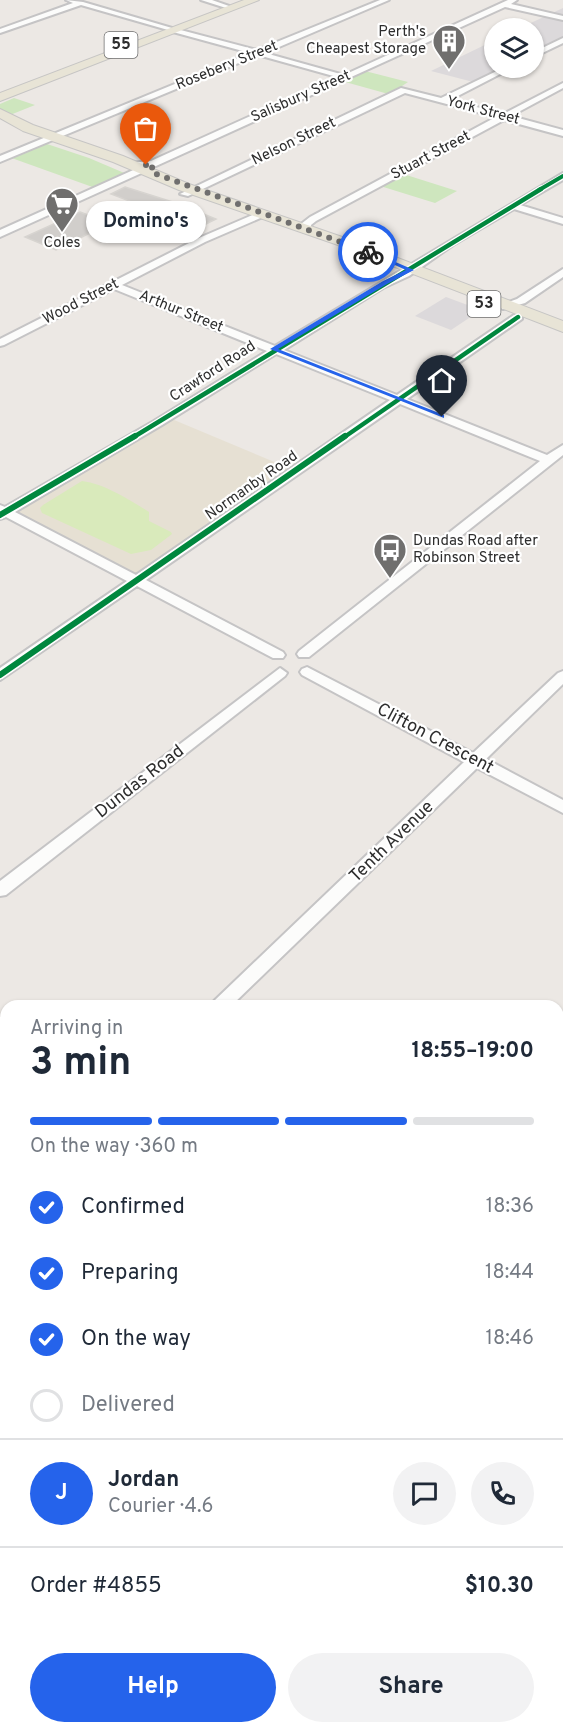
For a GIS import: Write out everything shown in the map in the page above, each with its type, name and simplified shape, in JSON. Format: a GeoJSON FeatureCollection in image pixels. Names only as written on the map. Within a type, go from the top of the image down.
{"type":"FeatureCollection","features":[{"type":"Feature","properties":{"kind":"main road","name":"55"},"geometry":{"type":"LineString","coordinates":[[0,97],[241,0]]}},
{"type":"Feature","properties":{"kind":"main road","name":"55"},"geometry":{"type":"LineString","coordinates":[[0,91],[254,0]]}},
{"type":"Feature","properties":{"kind":"main road","name":"53"},"geometry":{"type":"LineString","coordinates":[[0,113],[49,139]]}},
{"type":"Feature","properties":{"kind":"main road","name":"53"},"geometry":{"type":"LineString","coordinates":[[0,122],[143,168],[190,192],[404,271],[519,310],[563,333]]}},
{"type":"Feature","properties":{"kind":"main road","name":"53"},"geometry":{"type":"LineString","coordinates":[[254,215],[306,227],[404,271],[563,327]]}},
{"type":"Feature","properties":{"kind":"street"},"geometry":{"type":"LineString","coordinates":[[69,0],[344,78]]}},
{"type":"Feature","properties":{"kind":"street"},"geometry":{"type":"LineString","coordinates":[[92,7],[111,0]]}},
{"type":"Feature","properties":{"kind":"street"},"geometry":{"type":"LineString","coordinates":[[204,0],[226,6]]}},
{"type":"Feature","properties":{"kind":"street","name":"Rosebery Street"},"geometry":{"type":"LineString","coordinates":[[0,159],[386,0]]}},
{"type":"Feature","properties":{"kind":"street"},"geometry":{"type":"LineString","coordinates":[[486,0],[563,18]]}},
{"type":"Feature","properties":{"kind":"street","name":"Salisbury Street"},"geometry":{"type":"LineString","coordinates":[[0,234],[514,0]]}},
{"type":"Feature","properties":{"kind":"street"},"geometry":{"type":"LineString","coordinates":[[0,31],[81,3]]}},
{"type":"Feature","properties":{"kind":"street"},"geometry":{"type":"LineString","coordinates":[[544,50],[563,40]]}},
{"type":"Feature","properties":{"kind":"street"},"geometry":{"type":"LineString","coordinates":[[443,100],[488,78]]}},
{"type":"Feature","properties":{"kind":"street","name":"Stuart Street"},"geometry":{"type":"LineString","coordinates":[[306,227],[563,85]]}},
{"type":"Feature","properties":{"kind":"street","name":"York Street"},"geometry":{"type":"LineString","coordinates":[[404,90],[563,133]]}},
{"type":"Feature","properties":{"kind":"street","name":"Nelson Street"},"geometry":{"type":"LineString","coordinates":[[190,192],[404,90]]}},
{"type":"Feature","properties":{"kind":"street","name":"Crawford Road"},"geometry":{"type":"LineString","coordinates":[[2,512],[158,423],[273,349],[563,176]]}},
{"type":"Feature","properties":{"kind":"street"},"geometry":{"type":"LineString","coordinates":[[513,206],[563,221]]}},
{"type":"Feature","properties":{"kind":"street","name":"Wood Street"},"geometry":{"type":"LineString","coordinates":[[2,338],[23,331],[226,229],[236,227],[254,215]]}},
{"type":"Feature","properties":{"kind":"street","name":"Normanby Road"},"geometry":{"type":"LineString","coordinates":[[0,675],[399,399],[519,310],[563,272]]}},
{"type":"Feature","properties":{"kind":"street","name":"Arthur Street"},"geometry":{"type":"LineString","coordinates":[[114,285],[548,460]]}},
{"type":"Feature","properties":{"kind":"street"},"geometry":{"type":"LineString","coordinates":[[304,654],[563,449]]}},
{"type":"Feature","properties":{"kind":"street"},"geometry":{"type":"LineString","coordinates":[[2,512],[278,655],[291,652],[304,654],[310,661],[307,672],[294,677],[280,674],[273,664],[278,655]]}},
{"type":"Feature","properties":{"kind":"street","name":"Clifton Crescent"},"geometry":{"type":"LineString","coordinates":[[307,672],[563,807]]}},
{"type":"Feature","properties":{"kind":"street","name":"Dundas Road"},"geometry":{"type":"LineString","coordinates":[[0,890],[280,674]]}},
{"type":"Feature","properties":{"kind":"street","name":"Tenth Avenue"},"geometry":{"type":"LineString","coordinates":[[226,1000],[563,676]]}},
{"type":"Feature","properties":{"kind":"shaded area"},"geometry":{"type":"Polygon","coordinates":[[[563,8],[563,40],[544,50],[544,18],[542,18],[563,8]]]}},
{"type":"Feature","properties":{"kind":"shaded area"},"geometry":{"type":"Polygon","coordinates":[[[484,45],[484,78],[487,78],[477,83],[431,71],[484,45]]]}},
{"type":"Feature","properties":{"kind":"shaded area"},"geometry":{"type":"Polygon","coordinates":[[[446,297],[481,310],[451,330],[415,316],[446,297]]]}},
{"type":"Feature","properties":{"kind":"shaded area"},"geometry":{"type":"Polygon","coordinates":[[[167,417],[296,471],[136,580],[5,512],[167,417]]]}},
{"type":"Feature","properties":{"kind":"green space"},"geometry":{"type":"Polygon","coordinates":[[[361,70],[408,82],[402,86],[404,90],[392,95],[338,80],[361,70]]]}},
{"type":"Feature","properties":{"kind":"green space"},"geometry":{"type":"Polygon","coordinates":[[[14,98],[35,105],[10,115],[0,109],[0,104],[14,98]]]}},
{"type":"Feature","properties":{"kind":"green space"},"geometry":{"type":"Polygon","coordinates":[[[41,142],[89,158],[129,175],[98,189],[6,156],[41,142]]]}},
{"type":"Feature","properties":{"kind":"green space"},"geometry":{"type":"Polygon","coordinates":[[[400,173],[457,191],[435,203],[377,185],[400,173]]]}},
{"type":"Feature","properties":{"kind":"green space"},"geometry":{"type":"Polygon","coordinates":[[[82,481],[108,489],[134,503],[149,512],[149,521],[172,534],[151,550],[131,554],[42,513],[40,508],[43,505],[82,481]]]}},
{"type":"Feature","properties":{"kind":"building"},"geometry":{"type":"Polygon","coordinates":[[[125,187],[179,204],[216,219],[198,228],[156,216],[139,210],[145,207],[111,194],[125,187]]]}},
{"type":"Feature","properties":{"kind":"building","name":"Coles"},"geometry":{"type":"Polygon","coordinates":[[[80,212],[110,223],[56,250],[25,237],[80,212]]]}},
{"type":"Feature","properties":{"kind":"cycle path"},"geometry":{"type":"LineString","coordinates":[[0,515],[158,423],[379,286],[405,274],[450,243],[563,176]]}},
{"type":"Feature","properties":{"kind":"cycle path"},"geometry":{"type":"LineString","coordinates":[[0,675],[518,317]]}},
{"type":"Feature","properties":{"kind":"way so far"},"geometry":{"type":"LineString","coordinates":[[146,165],[153,164],[151,172],[184,187],[368,252]]}},
{"type":"Feature","properties":{"kind":"place","name":"Perth's Cheapest Storage"},"geometry":{"type":"Point","coordinates":[449,70]}},
{"type":"Feature","properties":{"kind":"place","name":"Domino's"},"geometry":{"type":"Point","coordinates":[146,165]}},
{"type":"Feature","properties":{"kind":"place","name":"Coles"},"geometry":{"type":"Point","coordinates":[62,233]}},
{"type":"Feature","properties":{"kind":"place","name":"Dundas Road after Robinson Street"},"geometry":{"type":"Point","coordinates":[390,579]}},
{"type":"Feature","properties":{"kind":"route"},"geometry":{"type":"LineString","coordinates":[[368,252],[411,270],[394,280],[385,282],[273,349],[442,417]]}}]}
